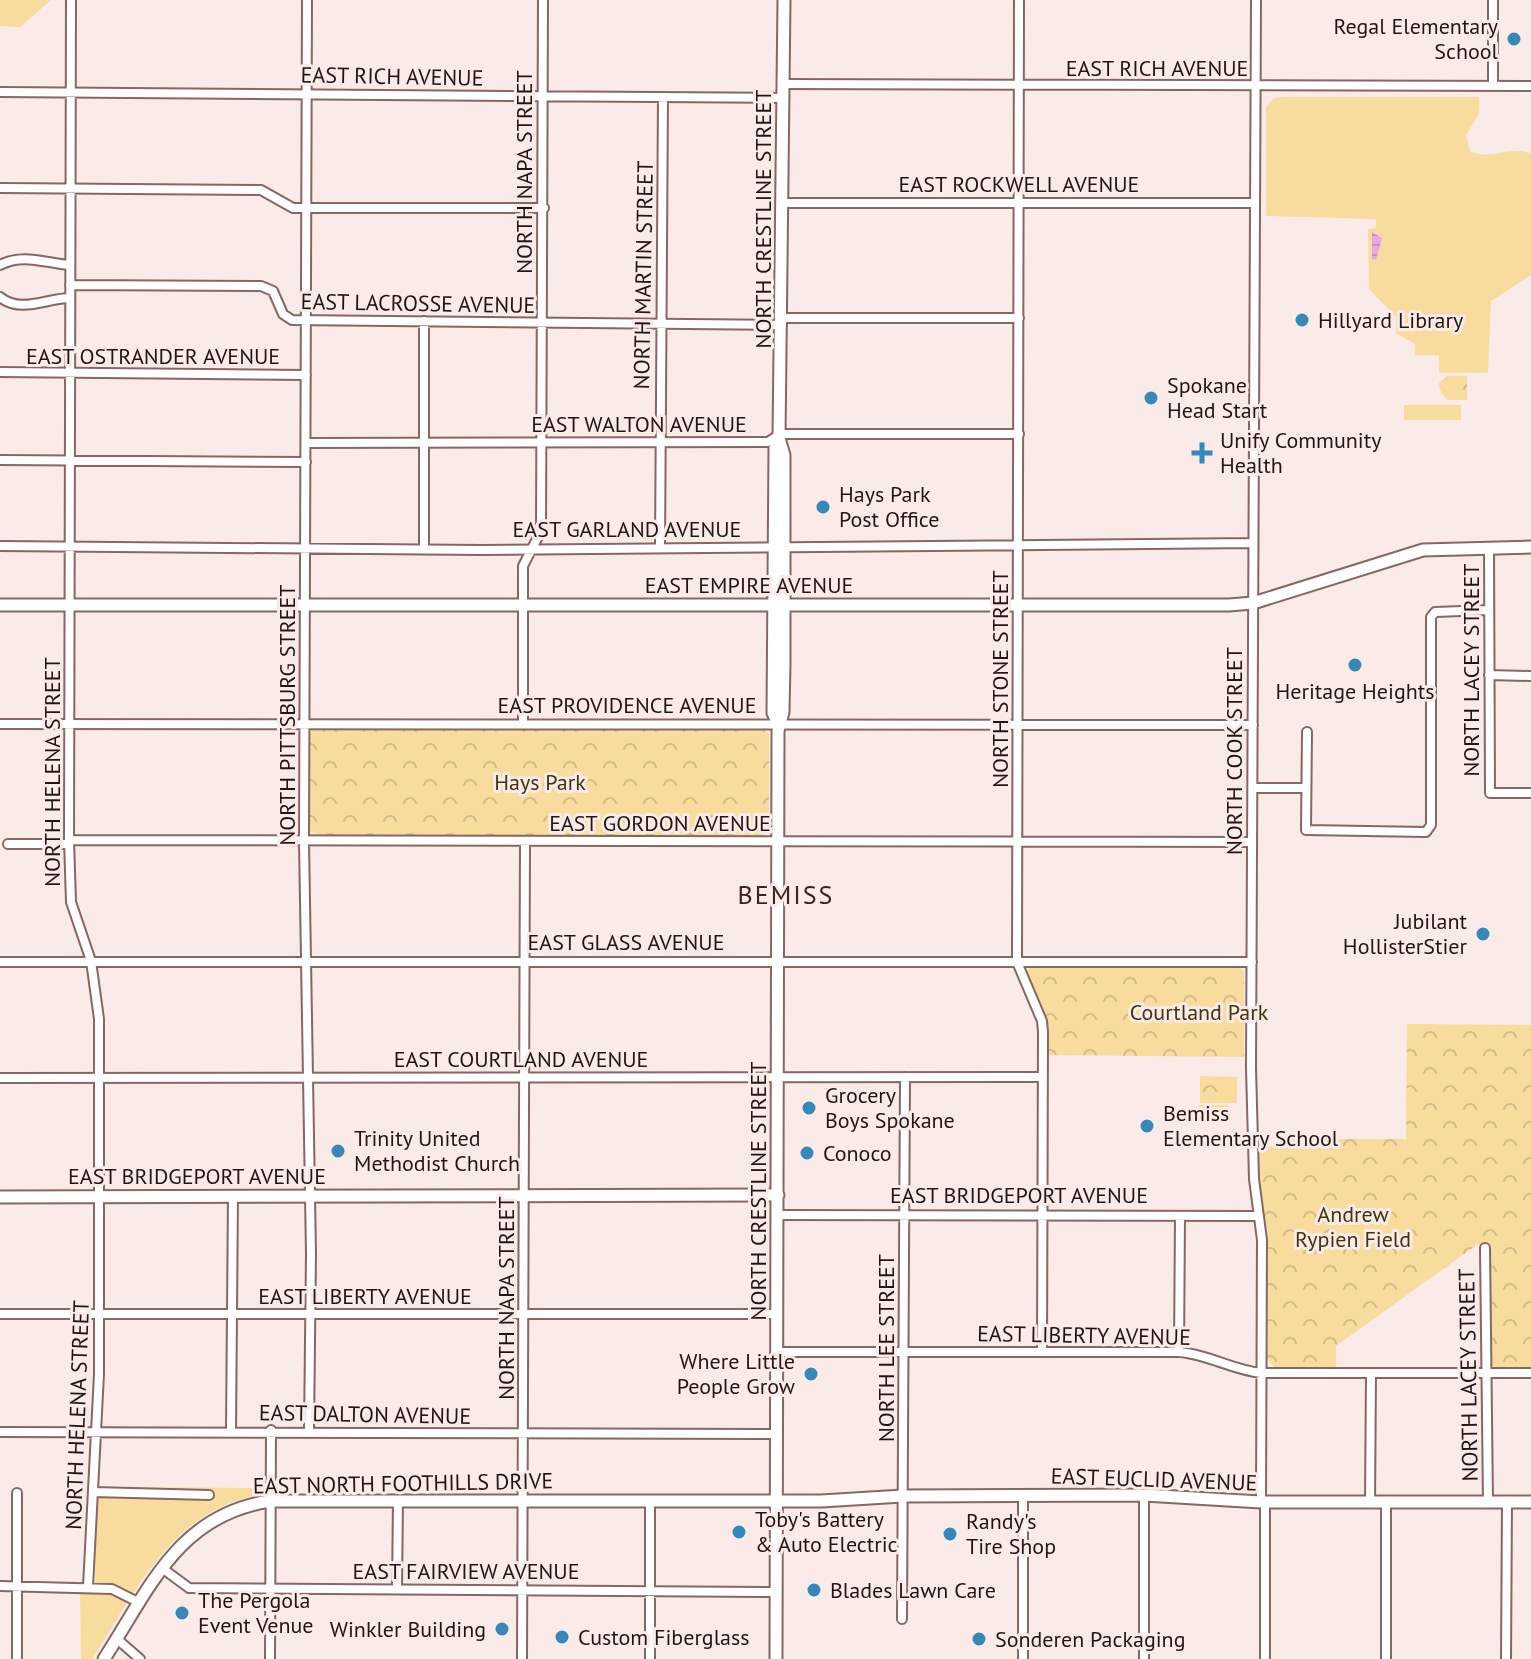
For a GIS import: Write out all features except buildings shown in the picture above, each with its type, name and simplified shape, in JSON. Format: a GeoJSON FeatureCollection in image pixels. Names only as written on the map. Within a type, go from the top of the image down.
{"type":"FeatureCollection","features":[{"type":"Feature","properties":{"kind":"main road","name":"NORTH CRESTLINE STREET"},"geometry":{"type":"LineString","coordinates":[[776,1659],[778,724],[783,712],[779,547],[784,455],[780,436],[784,0]]}},
{"type":"Feature","properties":{"kind":"main road","name":"EAST EMPIRE AVENUE"},"geometry":{"type":"LineString","coordinates":[[0,605],[1253,603],[1406,554],[1442,548],[1489,547]]}},
{"type":"Feature","properties":{"kind":"main road"},"geometry":{"type":"LineString","coordinates":[[1489,547],[1531,547]]}},
{"type":"Feature","properties":{"kind":"main road","name":"EAST BRIDGEPORT AVENUE"},"geometry":{"type":"LineString","coordinates":[[0,1197],[778,1195]]}},
{"type":"Feature","properties":{"kind":"main road","name":"EAST EUCLID AVENUE"},"geometry":{"type":"LineString","coordinates":[[776,1501],[903,1496],[1144,1495],[1263,1502],[1531,1502]]}},
{"type":"Feature","properties":{"kind":"main road","name":"EAST NORTH FOOTHILLS DRIVE"},"geometry":{"type":"LineString","coordinates":[[104,1659],[162,1568],[192,1533],[219,1515],[270,1501],[776,1501]]}},
{"type":"Feature","properties":{"kind":"street","name":"NORTH HELENA STREET"},"geometry":{"type":"LineString","coordinates":[[71,0],[69,842],[71,902],[91,961],[99,1019],[97,1431],[88,1587]]}},
{"type":"Feature","properties":{"kind":"street","name":"NORTH PITTSBURG STREET"},"geometry":{"type":"LineString","coordinates":[[307,0],[304,960],[309,1431]]}},
{"type":"Feature","properties":{"kind":"street","name":"NORTH NAPA STREET"},"geometry":{"type":"LineString","coordinates":[[523,723],[523,566],[541,531],[543,0]]}},
{"type":"Feature","properties":{"kind":"street","name":"NORTH STONE STREET"},"geometry":{"type":"LineString","coordinates":[[1019,0],[1017,962],[1042,1021],[1042,1352]]}},
{"type":"Feature","properties":{"kind":"street","name":"NORTH COOK STREET"},"geometry":{"type":"LineString","coordinates":[[1256,0],[1252,1139],[1259,1216],[1265,1659]]}},
{"type":"Feature","properties":{"kind":"street"},"geometry":{"type":"LineString","coordinates":[[1493,0],[1493,86]]}},
{"type":"Feature","properties":{"kind":"street","name":"EAST RICH AVENUE"},"geometry":{"type":"LineString","coordinates":[[784,84],[1531,86]]}},
{"type":"Feature","properties":{"kind":"street","name":"EAST RICH AVENUE"},"geometry":{"type":"LineString","coordinates":[[0,92],[783,98]]}},
{"type":"Feature","properties":{"kind":"street","name":"NORTH MARTIN STREET"},"geometry":{"type":"LineString","coordinates":[[660,548],[663,97]]}},
{"type":"Feature","properties":{"kind":"street"},"geometry":{"type":"LineString","coordinates":[[0,188],[261,190],[293,208],[544,208]]}},
{"type":"Feature","properties":{"kind":"street","name":"EAST ROCKWELL AVENUE"},"geometry":{"type":"LineString","coordinates":[[783,203],[1255,203]]}},
{"type":"Feature","properties":{"kind":"street"},"geometry":{"type":"LineString","coordinates":[[0,265],[10,260],[27,259],[69,265]]}},
{"type":"Feature","properties":{"kind":"street","name":"EAST LACROSSE AVENUE"},"geometry":{"type":"LineString","coordinates":[[70,285],[261,286],[273,291],[283,314],[292,320],[306,321],[660,325],[1019,318]]}},
{"type":"Feature","properties":{"kind":"street"},"geometry":{"type":"LineString","coordinates":[[0,297],[19,304],[41,305],[70,298]]}},
{"type":"Feature","properties":{"kind":"street"},"geometry":{"type":"LineString","coordinates":[[424,321],[424,549]]}},
{"type":"Feature","properties":{"kind":"street","name":"EAST OSTRANDER AVENUE"},"geometry":{"type":"LineString","coordinates":[[0,372],[306,375]]}},
{"type":"Feature","properties":{"kind":"street","name":"EAST WALTON AVENUE"},"geometry":{"type":"LineString","coordinates":[[306,443],[768,442],[780,436],[1019,434]]}},
{"type":"Feature","properties":{"kind":"street"},"geometry":{"type":"LineString","coordinates":[[0,460],[306,462]]}},
{"type":"Feature","properties":{"kind":"street","name":"EAST GARLAND AVENUE"},"geometry":{"type":"LineString","coordinates":[[0,546],[532,549],[1253,543]]}},
{"type":"Feature","properties":{"kind":"street","name":"NORTH LACEY STREET"},"geometry":{"type":"LineString","coordinates":[[1489,547],[1490,793],[1531,793]]}},
{"type":"Feature","properties":{"kind":"street"},"geometry":{"type":"LineString","coordinates":[[1307,732],[1305,824],[1311,832],[1426,832],[1431,825],[1431,617],[1435,612],[1489,610]]}},
{"type":"Feature","properties":{"kind":"street"},"geometry":{"type":"LineString","coordinates":[[1489,675],[1531,676]]}},
{"type":"Feature","properties":{"kind":"street","name":"EAST PROVIDENCE AVENUE"},"geometry":{"type":"LineString","coordinates":[[0,724],[1253,725]]}},
{"type":"Feature","properties":{"kind":"street"},"geometry":{"type":"LineString","coordinates":[[1253,788],[1306,788]]}},
{"type":"Feature","properties":{"kind":"street","name":"NORTH NAPA STREET"},"geometry":{"type":"LineString","coordinates":[[522,1659],[525,841]]}},
{"type":"Feature","properties":{"kind":"street","name":"EAST GORDON AVENUE"},"geometry":{"type":"LineString","coordinates":[[8,844],[1252,842]]}},
{"type":"Feature","properties":{"kind":"street","name":"EAST GLASS AVENUE"},"geometry":{"type":"LineString","coordinates":[[0,962],[1252,962]]}},
{"type":"Feature","properties":{"kind":"street","name":"NORTH LEE STREET"},"geometry":{"type":"LineString","coordinates":[[902,1619],[905,1077]]}},
{"type":"Feature","properties":{"kind":"street","name":"EAST COURTLAND AVENUE"},"geometry":{"type":"LineString","coordinates":[[0,1078],[1042,1077]]}},
{"type":"Feature","properties":{"kind":"street"},"geometry":{"type":"LineString","coordinates":[[231,1431],[233,1195]]}},
{"type":"Feature","properties":{"kind":"street","name":"EAST BRIDGEPORT AVENUE"},"geometry":{"type":"LineString","coordinates":[[778,1215],[1259,1216]]}},
{"type":"Feature","properties":{"kind":"street"},"geometry":{"type":"LineString","coordinates":[[1179,1352],[1180,1216]]}},
{"type":"Feature","properties":{"kind":"street","name":"NORTH LACEY STREET"},"geometry":{"type":"LineString","coordinates":[[1485,1248],[1488,1502]]}},
{"type":"Feature","properties":{"kind":"street","name":"EAST LIBERTY AVENUE"},"geometry":{"type":"LineString","coordinates":[[0,1314],[778,1314]]}},
{"type":"Feature","properties":{"kind":"street","name":"EAST LIBERTY AVENUE"},"geometry":{"type":"LineString","coordinates":[[778,1352],[1179,1352],[1200,1354],[1242,1371],[1261,1373],[1531,1373]]}},
{"type":"Feature","properties":{"kind":"street"},"geometry":{"type":"LineString","coordinates":[[1370,1503],[1371,1374]]}},
{"type":"Feature","properties":{"kind":"street"},"geometry":{"type":"LineString","coordinates":[[270,1659],[271,1430]]}},
{"type":"Feature","properties":{"kind":"street","name":"EAST DALTON AVENUE"},"geometry":{"type":"LineString","coordinates":[[0,1432],[271,1430],[777,1434]]}},
{"type":"Feature","properties":{"kind":"street"},"geometry":{"type":"LineString","coordinates":[[93,1492],[209,1495]]}},
{"type":"Feature","properties":{"kind":"street"},"geometry":{"type":"LineString","coordinates":[[17,1493],[17,1659]]}},
{"type":"Feature","properties":{"kind":"street"},"geometry":{"type":"LineString","coordinates":[[1023,1495],[1023,1659]]}},
{"type":"Feature","properties":{"kind":"street"},"geometry":{"type":"LineString","coordinates":[[1144,1495],[1144,1659]]}},
{"type":"Feature","properties":{"kind":"street"},"geometry":{"type":"LineString","coordinates":[[397,1588],[398,1500]]}},
{"type":"Feature","properties":{"kind":"street"},"geometry":{"type":"LineString","coordinates":[[650,1500],[650,1659]]}},
{"type":"Feature","properties":{"kind":"street","name":"NORTH LACEY STREET"},"geometry":{"type":"LineString","coordinates":[[1506,1659],[1507,1502]]}},
{"type":"Feature","properties":{"kind":"street"},"geometry":{"type":"LineString","coordinates":[[1386,1503],[1386,1659]]}},
{"type":"Feature","properties":{"kind":"street","name":"EAST FAIRVIEW AVENUE"},"geometry":{"type":"LineString","coordinates":[[162,1568],[189,1588],[776,1592]]}},
{"type":"Feature","properties":{"kind":"street"},"geometry":{"type":"LineString","coordinates":[[0,1586],[112,1589],[140,1603]]}},
{"type":"Feature","properties":{"kind":"street"},"geometry":{"type":"LineString","coordinates":[[117,1639],[140,1659]]}},
{"type":"Feature","properties":{"kind":"green space"},"geometry":{"type":"Polygon","coordinates":[[[0,0],[51,0],[20,27],[0,26],[0,0]]]}},
{"type":"Feature","properties":{"kind":"green space"},"geometry":{"type":"Polygon","coordinates":[[[1286,97],[1479,97],[1479,114],[1466,135],[1470,151],[1484,155],[1515,151],[1531,153],[1531,275],[1491,301],[1488,373],[1439,373],[1439,355],[1415,355],[1415,344],[1396,333],[1396,317],[1369,289],[1368,229],[1376,228],[1376,219],[1266,216],[1266,107],[1274,98],[1286,97]]]}},
{"type":"Feature","properties":{"kind":"green space"},"geometry":{"type":"Polygon","coordinates":[[[1447,376],[1467,376],[1467,400],[1447,400],[1439,383],[1447,376]]]}},
{"type":"Feature","properties":{"kind":"green space"},"geometry":{"type":"Polygon","coordinates":[[[1404,405],[1461,405],[1461,420],[1404,420],[1404,405]]]}},
{"type":"Feature","properties":{"kind":"green space","name":"Hays Park"},"geometry":{"type":"Polygon","coordinates":[[[761,728],[769,734],[769,829],[762,836],[318,835],[310,831],[310,733],[314,729],[761,728]]]}},
{"type":"Feature","properties":{"kind":"green space","name":"Courtland Park"},"geometry":{"type":"Polygon","coordinates":[[[1034,964],[1239,967],[1244,972],[1244,1057],[1047,1055],[1047,1026],[1025,973],[1034,964]]]}},
{"type":"Feature","properties":{"kind":"green space","name":"Andrew Rypien Field"},"geometry":{"type":"Polygon","coordinates":[[[1407,1024],[1531,1025],[1531,1367],[1481,1367],[1482,1249],[1478,1244],[1336,1346],[1336,1367],[1274,1367],[1266,1358],[1266,1245],[1257,1147],[1277,1146],[1277,1139],[1406,1139],[1407,1024]]]}},
{"type":"Feature","properties":{"kind":"green space"},"geometry":{"type":"Polygon","coordinates":[[[1200,1076],[1237,1077],[1237,1103],[1200,1103],[1200,1076]]]}},
{"type":"Feature","properties":{"kind":"green space"},"geometry":{"type":"Polygon","coordinates":[[[1199,1105],[1228,1105],[1227,1123],[1199,1123],[1199,1105]]]}},
{"type":"Feature","properties":{"kind":"green space"},"geometry":{"type":"Polygon","coordinates":[[[97,1487],[263,1488],[263,1494],[231,1503],[204,1516],[181,1534],[143,1579],[92,1659],[81,1659],[80,1592],[95,1592],[97,1487]]]}},
{"type":"Feature","properties":{"kind":"shaded area"},"geometry":{"type":"Polygon","coordinates":[[[1372,232],[1382,238],[1376,260],[1372,259],[1372,232]]]}},
{"type":"Feature","properties":{"kind":"place","name":"Regal Elementary School"},"geometry":{"type":"Point","coordinates":[1514,39]}},
{"type":"Feature","properties":{"kind":"place","name":"Hillyard Library"},"geometry":{"type":"Point","coordinates":[1302,320]}},
{"type":"Feature","properties":{"kind":"place","name":"Spokane Head Start"},"geometry":{"type":"Point","coordinates":[1151,398]}},
{"type":"Feature","properties":{"kind":"place","name":"Unify Community Health"},"geometry":{"type":"Point","coordinates":[1202,453]}},
{"type":"Feature","properties":{"kind":"place","name":"Hays Park Post Office"},"geometry":{"type":"Point","coordinates":[823,507]}},
{"type":"Feature","properties":{"kind":"place","name":"Heritage Heights"},"geometry":{"type":"Point","coordinates":[1355,665]}},
{"type":"Feature","properties":{"kind":"place","name":"Jubilant HollisterStier"},"geometry":{"type":"Point","coordinates":[1483,934]}},
{"type":"Feature","properties":{"kind":"place","name":"Grocery Boys Spokane"},"geometry":{"type":"Point","coordinates":[809,1108]}},
{"type":"Feature","properties":{"kind":"place","name":"Bemiss Elementary School"},"geometry":{"type":"Point","coordinates":[1147,1126]}},
{"type":"Feature","properties":{"kind":"place","name":"Trinity United Methodist Church"},"geometry":{"type":"Point","coordinates":[338,1151]}},
{"type":"Feature","properties":{"kind":"place","name":"Conoco"},"geometry":{"type":"Point","coordinates":[807,1153]}},
{"type":"Feature","properties":{"kind":"place","name":"Where Little People Grow"},"geometry":{"type":"Point","coordinates":[811,1374]}},
{"type":"Feature","properties":{"kind":"place","name":"Toby's Battery & Auto Electric"},"geometry":{"type":"Point","coordinates":[739,1532]}},
{"type":"Feature","properties":{"kind":"place","name":"Randy's Tire Shop"},"geometry":{"type":"Point","coordinates":[950,1534]}},
{"type":"Feature","properties":{"kind":"place","name":"Blades Lawn Care"},"geometry":{"type":"Point","coordinates":[814,1590]}},
{"type":"Feature","properties":{"kind":"place","name":"The Pergola Event Venue"},"geometry":{"type":"Point","coordinates":[182,1613]}},
{"type":"Feature","properties":{"kind":"place","name":"Winkler Building"},"geometry":{"type":"Point","coordinates":[502,1629]}},
{"type":"Feature","properties":{"kind":"place","name":"Custom Fiberglass"},"geometry":{"type":"Point","coordinates":[562,1637]}},
{"type":"Feature","properties":{"kind":"place","name":"Sonderen Packaging"},"geometry":{"type":"Point","coordinates":[979,1639]}},
{"type":"Feature","properties":{"kind":"district","name":"BEMISS"},"geometry":{"type":"Point","coordinates":[786,895]}}]}
